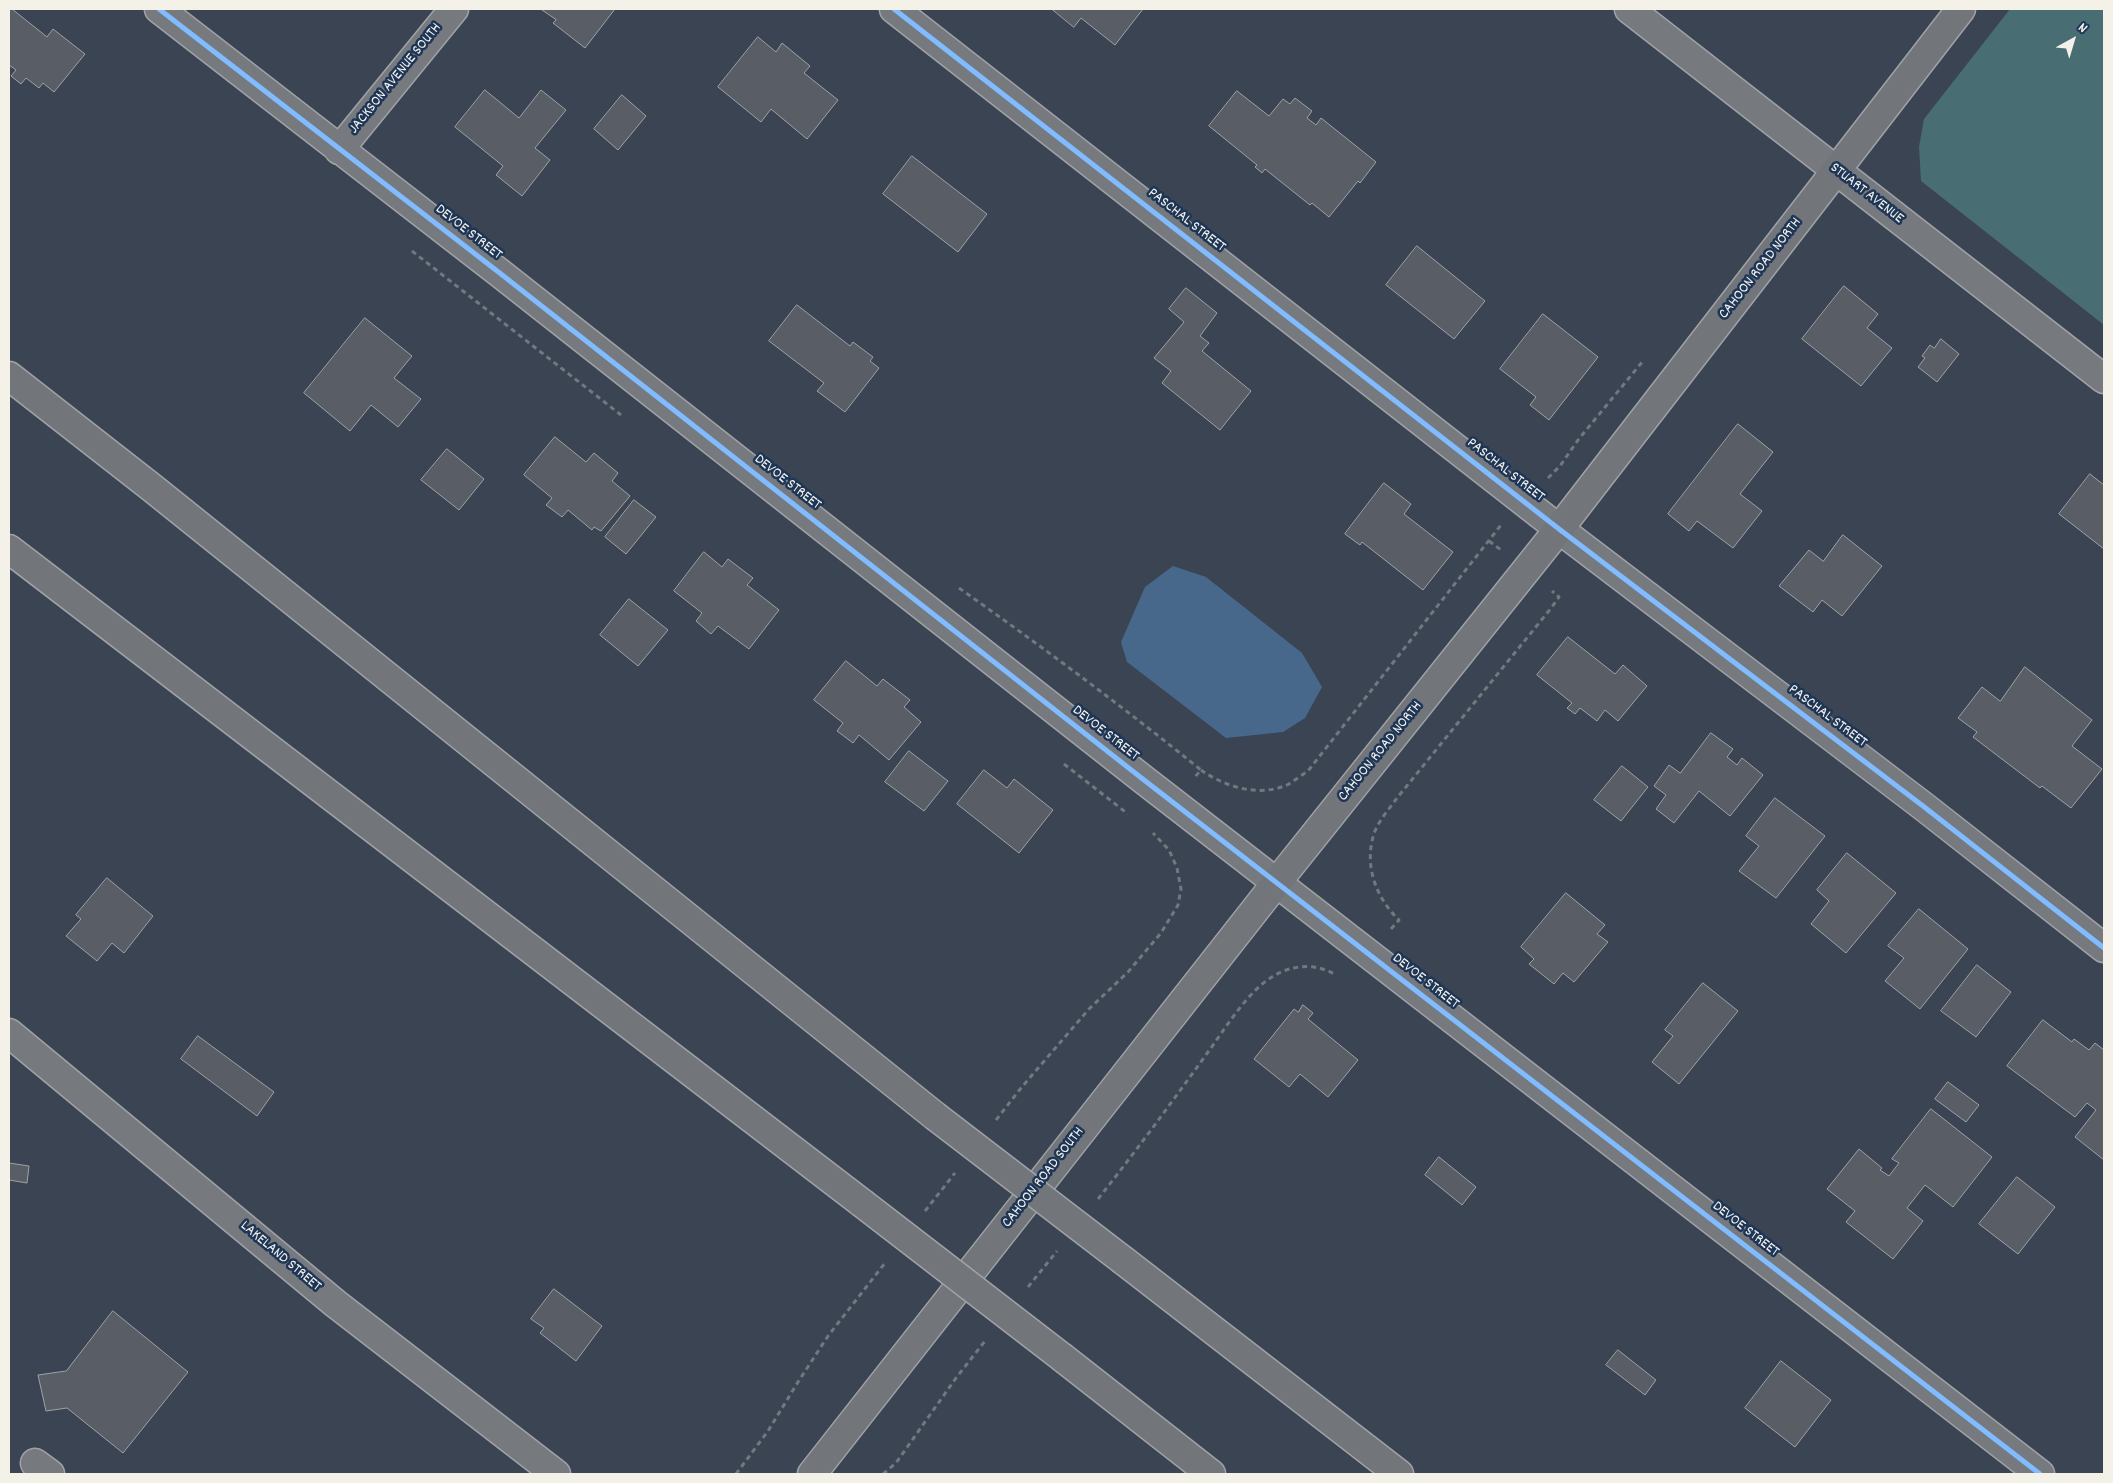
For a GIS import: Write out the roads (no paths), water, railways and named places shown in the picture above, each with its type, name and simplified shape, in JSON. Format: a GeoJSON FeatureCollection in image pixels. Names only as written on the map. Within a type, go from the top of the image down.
{"type":"FeatureCollection","features":[{"type":"Feature","properties":{"kind":"main road","name":"CAHOON ROAD NORTH"},"geometry":{"type":"LineString","coordinates":[[1277,882],[1559,529],[1961,9]]}},
{"type":"Feature","properties":{"kind":"main road"},"geometry":{"type":"LineString","coordinates":[[9,376],[151,487],[935,1116],[1399,1474]]}},
{"type":"Feature","properties":{"kind":"main road"},"geometry":{"type":"LineString","coordinates":[[9,550],[862,1203],[1211,1474]]}},
{"type":"Feature","properties":{"kind":"main road","name":"CAHOON ROAD SOUTH"},"geometry":{"type":"LineString","coordinates":[[812,1474],[1277,882]]}},
{"type":"Feature","properties":{"kind":"street","name":"DEVOE STREET"},"geometry":{"type":"LineString","coordinates":[[159,9],[501,274],[1144,780],[2040,1474]]}},
{"type":"Feature","properties":{"kind":"street","name":"JACKSON AVENUE SOUTH"},"geometry":{"type":"LineString","coordinates":[[339,150],[454,9]]}},
{"type":"Feature","properties":{"kind":"street","name":"PASCHAL STREET"},"geometry":{"type":"LineString","coordinates":[[894,9],[1524,502],[1923,806],[2104,948]]}},
{"type":"Feature","properties":{"kind":"street","name":"STUART AVENUE"},"geometry":{"type":"LineString","coordinates":[[1629,9],[2104,379]]}},
{"type":"Feature","properties":{"kind":"street","name":"LAKELAND STREET"},"geometry":{"type":"LineString","coordinates":[[9,1033],[336,1304],[556,1474]]}},
{"type":"Feature","properties":{"kind":"water"},"geometry":{"type":"Polygon","coordinates":[[[1173,566],[1206,577],[1302,653],[1322,687],[1305,718],[1283,732],[1226,738],[1127,662],[1121,642],[1145,587],[1173,566]]]}}]}
